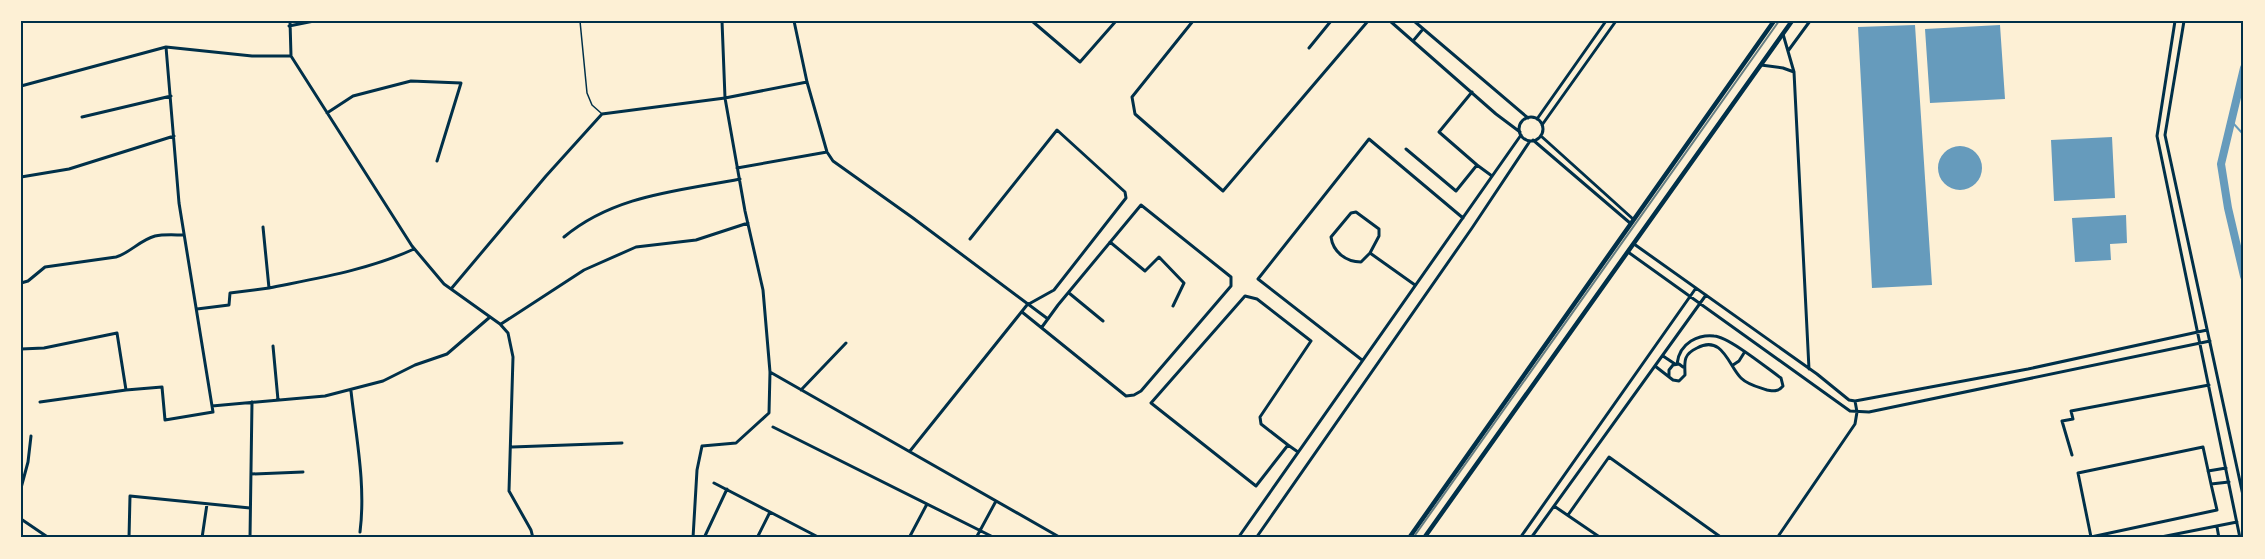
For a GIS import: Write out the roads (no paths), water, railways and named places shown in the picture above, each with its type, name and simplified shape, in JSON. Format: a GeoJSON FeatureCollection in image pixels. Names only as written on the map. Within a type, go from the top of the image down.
{"type":"FeatureCollection","features":[{"type":"Feature","properties":{"kind":"main road"},"geometry":{"type":"LineString","coordinates":[[1409,538],[1774,21]]}},
{"type":"Feature","properties":{"kind":"main road"},"geometry":{"type":"LineString","coordinates":[[1424,538],[1792,21]]}},
{"type":"Feature","properties":{"kind":"main road"},"geometry":{"type":"LineString","coordinates":[[1505,402],[1507,407],[1516,409]]}},
{"type":"Feature","properties":{"kind":"main road"},"geometry":{"type":"LineString","coordinates":[[1488,426],[1495,425],[1501,431]]}},
{"type":"Feature","properties":{"kind":"street"},"geometry":{"type":"LineString","coordinates":[[314,21],[289,23],[291,56],[414,249],[444,284],[500,324],[508,333],[513,357],[509,491],[531,530],[533,538]]}},
{"type":"Feature","properties":{"kind":"street"},"geometry":{"type":"LineString","coordinates":[[693,538],[697,470],[702,446],[735,444],[769,413],[770,372],[763,290],[737,168],[725,98],[722,21]]}},
{"type":"Feature","properties":{"kind":"street"},"geometry":{"type":"LineString","coordinates":[[794,21],[807,82],[827,152],[841,168],[913,218],[1048,319]]}},
{"type":"Feature","properties":{"kind":"street"},"geometry":{"type":"LineString","coordinates":[[1032,21],[1080,62],[1116,21]]}},
{"type":"Feature","properties":{"kind":"street"},"geometry":{"type":"LineString","coordinates":[[1193,21],[1132,97],[1136,114],[1223,191],[1368,21]]}},
{"type":"Feature","properties":{"kind":"street"},"geometry":{"type":"LineString","coordinates":[[1310,48],[1331,21]]}},
{"type":"Feature","properties":{"kind":"street"},"geometry":{"type":"LineString","coordinates":[[1390,21],[1496,114],[1532,140],[1632,221]]}},
{"type":"Feature","properties":{"kind":"street"},"geometry":{"type":"LineString","coordinates":[[1414,21],[1528,118],[1537,119],[1542,125]]}},
{"type":"Feature","properties":{"kind":"street"},"geometry":{"type":"LineString","coordinates":[[1537,119],[1606,21]]}},
{"type":"Feature","properties":{"kind":"street"},"geometry":{"type":"LineString","coordinates":[[1540,136],[1542,125],[1616,21]]}},
{"type":"Feature","properties":{"kind":"street"},"geometry":{"type":"LineString","coordinates":[[1788,51],[1810,21]]}},
{"type":"Feature","properties":{"kind":"street"},"geometry":{"type":"LineString","coordinates":[[2175,21],[2157,136],[2240,538]]}},
{"type":"Feature","properties":{"kind":"street"},"geometry":{"type":"LineString","coordinates":[[2184,21],[2165,135],[2244,500]]}},
{"type":"Feature","properties":{"kind":"street"},"geometry":{"type":"LineString","coordinates":[[1413,41],[1423,29]]}},
{"type":"Feature","properties":{"kind":"street"},"geometry":{"type":"LineString","coordinates":[[1783,34],[1794,72],[1809,369]]}},
{"type":"Feature","properties":{"kind":"street"},"geometry":{"type":"LineString","coordinates":[[21,86],[166,47],[252,56],[291,56]]}},
{"type":"Feature","properties":{"kind":"street"},"geometry":{"type":"LineString","coordinates":[[40,402],[162,387],[165,420],[213,412],[179,203],[166,47]]}},
{"type":"Feature","properties":{"kind":"street"},"geometry":{"type":"LineString","coordinates":[[1761,65],[1794,72]]}},
{"type":"Feature","properties":{"kind":"street"},"geometry":{"type":"LineString","coordinates":[[327,113],[353,96],[411,81],[461,83],[437,161]]}},
{"type":"Feature","properties":{"kind":"street"},"geometry":{"type":"LineString","coordinates":[[451,289],[546,176],[602,114],[725,98],[807,82]]}},
{"type":"Feature","properties":{"kind":"street"},"geometry":{"type":"LineString","coordinates":[[1472,92],[1439,132],[1492,176]]}},
{"type":"Feature","properties":{"kind":"street"},"geometry":{"type":"LineString","coordinates":[[82,117],[171,96]]}},
{"type":"Feature","properties":{"kind":"street"},"geometry":{"type":"LineString","coordinates":[[1238,538],[1492,176],[1520,133],[1520,124],[1528,118]]}},
{"type":"Feature","properties":{"kind":"street"},"geometry":{"type":"LineString","coordinates":[[909,451],[1028,305],[1054,290],[1126,198],[1125,192],[1057,130],[970,239]]}},
{"type":"Feature","properties":{"kind":"street"},"geometry":{"type":"LineString","coordinates":[[21,177],[69,169],[174,136]]}},
{"type":"Feature","properties":{"kind":"street"},"geometry":{"type":"LineString","coordinates":[[1540,136],[1632,221]]}},
{"type":"Feature","properties":{"kind":"street"},"geometry":{"type":"LineString","coordinates":[[1256,538],[1532,140],[1540,136]]}},
{"type":"Feature","properties":{"kind":"street"},"geometry":{"type":"LineString","coordinates":[[1362,360],[1258,279],[1369,139],[1463,218]]}},
{"type":"Feature","properties":{"kind":"street"},"geometry":{"type":"LineString","coordinates":[[1406,149],[1456,191],[1477,165]]}},
{"type":"Feature","properties":{"kind":"street"},"geometry":{"type":"LineString","coordinates":[[737,168],[827,152]]}},
{"type":"Feature","properties":{"kind":"street"},"geometry":{"type":"LineString","coordinates":[[564,237],[585,220],[631,200],[740,179]]}},
{"type":"Feature","properties":{"kind":"street"},"geometry":{"type":"LineString","coordinates":[[1022,312],[1126,396],[1134,395],[1141,391],[1231,286],[1231,277],[1141,205],[1042,327]]}},
{"type":"Feature","properties":{"kind":"street"},"geometry":{"type":"LineString","coordinates":[[1356,212],[1380,229],[1370,253],[1361,262],[1355,262],[1345,259],[1332,246],[1331,237],[1351,213],[1356,212]]}},
{"type":"Feature","properties":{"kind":"street"},"geometry":{"type":"LineString","coordinates":[[500,324],[584,270],[636,247],[696,240],[748,223]]}},
{"type":"Feature","properties":{"kind":"street"},"geometry":{"type":"LineString","coordinates":[[263,227],[269,288]]}},
{"type":"Feature","properties":{"kind":"street"},"geometry":{"type":"LineString","coordinates":[[21,283],[28,281],[45,267],[116,257],[124,255],[156,236],[184,235]]}},
{"type":"Feature","properties":{"kind":"street"},"geometry":{"type":"LineString","coordinates":[[1110,242],[1145,271],[1159,257],[1184,283],[1173,306]]}},
{"type":"Feature","properties":{"kind":"street"},"geometry":{"type":"LineString","coordinates":[[1634,244],[1850,400],[1855,401],[2028,369],[2207,330]]}},
{"type":"Feature","properties":{"kind":"street"},"geometry":{"type":"LineString","coordinates":[[197,309],[229,305],[230,293],[269,288],[346,272],[396,258],[414,249]]}},
{"type":"Feature","properties":{"kind":"street"},"geometry":{"type":"LineString","coordinates":[[1628,252],[1850,411],[1869,412],[2210,341]]}},
{"type":"Feature","properties":{"kind":"street"},"geometry":{"type":"LineString","coordinates":[[1370,253],[1415,285]]}},
{"type":"Feature","properties":{"kind":"street"},"geometry":{"type":"LineString","coordinates":[[1520,538],[1696,288]]}},
{"type":"Feature","properties":{"kind":"street"},"geometry":{"type":"LineString","coordinates":[[1069,293],[1103,321]]}},
{"type":"Feature","properties":{"kind":"street"},"geometry":{"type":"LineString","coordinates":[[1531,538],[1706,295]]}},
{"type":"Feature","properties":{"kind":"street"},"geometry":{"type":"LineString","coordinates":[[1288,445],[1256,486],[1151,404],[1245,296],[1257,298],[1311,341],[1260,417],[1261,424],[1298,452]]}},
{"type":"Feature","properties":{"kind":"street"},"geometry":{"type":"LineString","coordinates":[[212,406],[325,396],[383,381],[415,365],[447,354],[490,317]]}},
{"type":"Feature","properties":{"kind":"street"},"geometry":{"type":"LineString","coordinates":[[21,349],[44,348],[117,333],[126,390]]}},
{"type":"Feature","properties":{"kind":"street"},"geometry":{"type":"LineString","coordinates":[[1655,366],[1669,376],[1676,381],[1682,380],[1685,375],[1683,367],[1691,351],[1705,345],[1720,349],[1728,357],[1737,374],[1751,385],[1775,391],[1783,386],[1781,378],[1716,336],[1694,339],[1684,347],[1676,364],[1670,368],[1669,376]]}},
{"type":"Feature","properties":{"kind":"street"},"geometry":{"type":"LineString","coordinates":[[801,390],[846,343]]}},
{"type":"Feature","properties":{"kind":"street"},"geometry":{"type":"LineString","coordinates":[[273,346],[278,400]]}},
{"type":"Feature","properties":{"kind":"street"},"geometry":{"type":"LineString","coordinates":[[1733,365],[1744,353]]}},
{"type":"Feature","properties":{"kind":"street"},"geometry":{"type":"LineString","coordinates":[[1663,356],[1683,367]]}},
{"type":"Feature","properties":{"kind":"street"},"geometry":{"type":"LineString","coordinates":[[770,372],[1060,538]]}},
{"type":"Feature","properties":{"kind":"street"},"geometry":{"type":"LineString","coordinates":[[2072,454],[2062,421],[2073,418],[2071,411],[2209,385]]}},
{"type":"Feature","properties":{"kind":"street"},"geometry":{"type":"LineString","coordinates":[[351,391],[360,466],[362,517],[360,532]]}},
{"type":"Feature","properties":{"kind":"street"},"geometry":{"type":"LineString","coordinates":[[1777,538],[1855,424],[1857,412],[1855,401]]}},
{"type":"Feature","properties":{"kind":"street"},"geometry":{"type":"LineString","coordinates":[[250,538],[252,402]]}},
{"type":"Feature","properties":{"kind":"street"},"geometry":{"type":"LineString","coordinates":[[773,427],[995,538]]}},
{"type":"Feature","properties":{"kind":"street"},"geometry":{"type":"LineString","coordinates":[[1595,431],[1603,438]]}},
{"type":"Feature","properties":{"kind":"street"},"geometry":{"type":"LineString","coordinates":[[21,488],[28,462],[31,436]]}},
{"type":"Feature","properties":{"kind":"street"},"geometry":{"type":"LineString","coordinates":[[512,447],[622,443]]}},
{"type":"Feature","properties":{"kind":"street"},"geometry":{"type":"LineString","coordinates":[[2203,447],[2211,484],[2217,510],[2091,537],[2078,472],[2203,447]]}},
{"type":"Feature","properties":{"kind":"street"},"geometry":{"type":"LineString","coordinates":[[1568,515],[1609,458],[1722,538]]}},
{"type":"Feature","properties":{"kind":"street"},"geometry":{"type":"LineString","coordinates":[[2208,471],[2226,468]]}},
{"type":"Feature","properties":{"kind":"street"},"geometry":{"type":"LineString","coordinates":[[251,474],[303,472]]}},
{"type":"Feature","properties":{"kind":"street"},"geometry":{"type":"LineString","coordinates":[[2211,484],[2229,482]]}},
{"type":"Feature","properties":{"kind":"street"},"geometry":{"type":"LineString","coordinates":[[714,483],[820,538]]}},
{"type":"Feature","properties":{"kind":"street"},"geometry":{"type":"LineString","coordinates":[[704,538],[727,489]]}},
{"type":"Feature","properties":{"kind":"street"},"geometry":{"type":"LineString","coordinates":[[129,538],[130,496],[250,508]]}},
{"type":"Feature","properties":{"kind":"street"},"geometry":{"type":"LineString","coordinates":[[976,538],[996,501]]}},
{"type":"Feature","properties":{"kind":"street"},"geometry":{"type":"LineString","coordinates":[[202,538],[207,504]]}},
{"type":"Feature","properties":{"kind":"street"},"geometry":{"type":"LineString","coordinates":[[909,538],[927,504]]}},
{"type":"Feature","properties":{"kind":"street"},"geometry":{"type":"LineString","coordinates":[[1554,506],[1601,538]]}},
{"type":"Feature","properties":{"kind":"street"},"geometry":{"type":"LineString","coordinates":[[757,538],[770,512]]}},
{"type":"Feature","properties":{"kind":"street"},"geometry":{"type":"LineString","coordinates":[[21,519],[49,538]]}},
{"type":"Feature","properties":{"kind":"street"},"geometry":{"type":"LineString","coordinates":[[2156,538],[2237,522]]}},
{"type":"Feature","properties":{"kind":"street"},"geometry":{"type":"LineString","coordinates":[[2217,526],[2219,538]]}},
{"type":"Feature","properties":{"kind":"street"},"geometry":{"type":"LineString","coordinates":[[806,538],[809,532]]}},
{"type":"Feature","properties":{"kind":"street"},"geometry":{"type":"LineString","coordinates":[[1402,538],[1409,538]]}},
{"type":"Feature","properties":{"kind":"lane"},"geometry":{"type":"LineString","coordinates":[[580,21],[587,93],[592,105],[602,114]]}},
{"type":"Feature","properties":{"kind":"water"},"geometry":{"type":"Polygon","coordinates":[[[1915,25],[1932,285],[1872,288],[1858,27],[1915,25]]]}},
{"type":"Feature","properties":{"kind":"water"},"geometry":{"type":"Polygon","coordinates":[[[2000,25],[2005,99],[1930,103],[1925,29],[2000,25]]]}},
{"type":"Feature","properties":{"kind":"water"},"geometry":{"type":"Polygon","coordinates":[[[2112,137],[2115,198],[2054,201],[2051,140],[2112,137]]]}},
{"type":"Feature","properties":{"kind":"water"},"geometry":{"type":"Polygon","coordinates":[[[1960,146],[1976,152],[1982,168],[1976,184],[1960,190],[1944,184],[1938,168],[1944,152],[1960,146]]]}},
{"type":"Feature","properties":{"kind":"water"},"geometry":{"type":"Polygon","coordinates":[[[2126,215],[2127,243],[2110,244],[2111,260],[2075,262],[2072,218],[2126,215]]]}},
{"type":"Feature","properties":{"kind":"waterway"},"geometry":{"type":"LineString","coordinates":[[2244,68],[2221,164],[2228,208],[2244,276]]}},
{"type":"Feature","properties":{"kind":"waterway"},"geometry":{"type":"LineString","coordinates":[[2232,122],[2244,135]]}},
{"type":"Feature","properties":{"kind":"railway"},"geometry":{"type":"LineString","coordinates":[[1413,538],[1779,21]]}}]}
